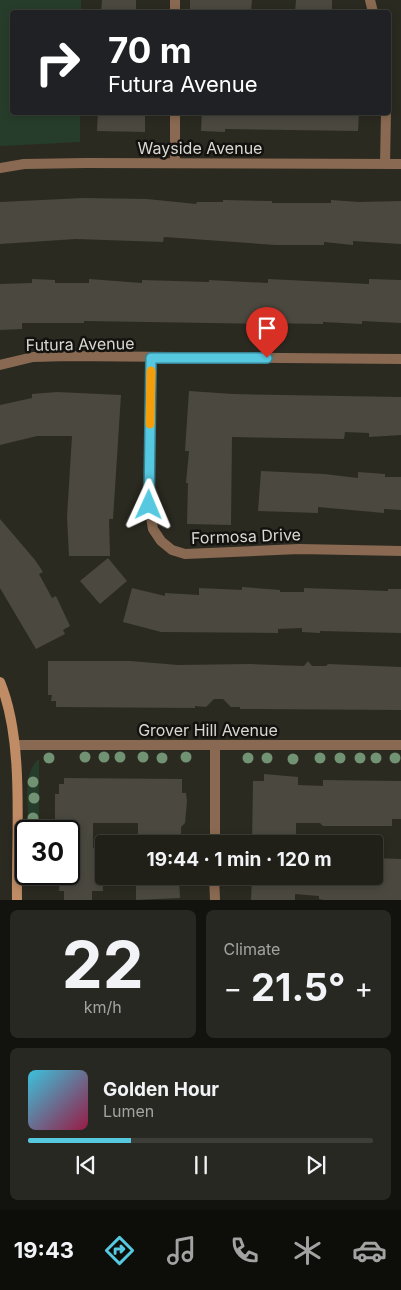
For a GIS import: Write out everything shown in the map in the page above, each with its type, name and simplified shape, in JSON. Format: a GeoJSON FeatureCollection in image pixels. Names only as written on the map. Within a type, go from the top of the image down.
{"type":"FeatureCollection","features":[{"type":"Feature","properties":{"kind":"street"},"geometry":{"type":"LineString","coordinates":[[175,115],[175,163]]}},
{"type":"Feature","properties":{"kind":"street"},"geometry":{"type":"LineString","coordinates":[[385,164],[386,115]]}},
{"type":"Feature","properties":{"kind":"street","name":"Wayside Avenue"},"geometry":{"type":"LineString","coordinates":[[0,168],[24,164],[401,164]]}},
{"type":"Feature","properties":{"kind":"street","name":"Futura Avenue"},"geometry":{"type":"LineString","coordinates":[[0,365],[34,357],[401,359]]}},
{"type":"Feature","properties":{"kind":"street","name":"Formosa Drive"},"geometry":{"type":"LineString","coordinates":[[151,358],[149,505],[153,529],[161,541],[172,550],[185,554],[299,549],[401,551]]}},
{"type":"Feature","properties":{"kind":"street"},"geometry":{"type":"LineString","coordinates":[[0,682],[8,707],[15,744],[17,900]]}},
{"type":"Feature","properties":{"kind":"street","name":"Grover Hill Avenue"},"geometry":{"type":"LineString","coordinates":[[15,744],[401,745]]}},
{"type":"Feature","properties":{"kind":"street"},"geometry":{"type":"LineString","coordinates":[[215,746],[215,835]]}},
{"type":"Feature","properties":{"kind":"street"},"geometry":{"type":"LineString","coordinates":[[214,885],[215,900]]}},
{"type":"Feature","properties":{"kind":"green space"},"geometry":{"type":"Polygon","coordinates":[[[0,0],[81,0],[81,10],[10,10],[10,115],[80,115],[80,142],[0,146],[0,0]]]}},
{"type":"Feature","properties":{"kind":"green space"},"geometry":{"type":"Polygon","coordinates":[[[39,759],[39,820],[28,820],[27,793],[33,765],[39,759]]]}},
{"type":"Feature","properties":{"kind":"building"},"geometry":{"type":"Polygon","coordinates":[[[102,0],[136,0],[136,10],[101,10],[102,0]]]}},
{"type":"Feature","properties":{"kind":"building"},"geometry":{"type":"Polygon","coordinates":[[[190,0],[252,0],[251,10],[190,9],[190,0]]]}},
{"type":"Feature","properties":{"kind":"building"},"geometry":{"type":"Polygon","coordinates":[[[296,0],[332,0],[332,10],[295,10],[296,0]]]}},
{"type":"Feature","properties":{"kind":"building"},"geometry":{"type":"Polygon","coordinates":[[[98,115],[145,115],[145,132],[97,131],[98,115]]]}},
{"type":"Feature","properties":{"kind":"building"},"geometry":{"type":"Polygon","coordinates":[[[202,115],[359,115],[358,131],[225,129],[225,132],[201,131],[202,115]]]}},
{"type":"Feature","properties":{"kind":"building"},"geometry":{"type":"Polygon","coordinates":[[[83,198],[147,199],[196,204],[197,202],[223,202],[223,200],[272,201],[272,203],[331,203],[331,200],[359,202],[401,201],[401,244],[353,241],[353,245],[324,242],[324,245],[276,245],[164,237],[163,242],[76,239],[0,244],[0,202],[83,198]]]}},
{"type":"Feature","properties":{"kind":"building"},"geometry":{"type":"Polygon","coordinates":[[[32,279],[55,280],[55,283],[89,283],[89,279],[142,283],[142,280],[209,282],[209,280],[268,283],[268,279],[369,284],[369,279],[401,280],[401,323],[362,321],[362,324],[323,322],[323,324],[266,324],[84,321],[84,323],[22,323],[22,329],[0,330],[0,284],[32,283],[32,279]]]}},
{"type":"Feature","properties":{"kind":"building"},"geometry":{"type":"Polygon","coordinates":[[[189,391],[233,394],[401,397],[401,435],[369,437],[369,433],[345,432],[344,439],[232,437],[231,525],[187,524],[188,483],[186,483],[189,451],[185,451],[189,391]]]}},
{"type":"Feature","properties":{"kind":"building"},"geometry":{"type":"Polygon","coordinates":[[[57,392],[121,395],[113,519],[109,519],[110,556],[69,556],[67,517],[72,436],[37,436],[0,445],[0,405],[32,398],[32,394],[57,392]]]}},
{"type":"Feature","properties":{"kind":"building"},"geometry":{"type":"Polygon","coordinates":[[[261,471],[324,474],[358,478],[358,472],[385,474],[385,477],[401,477],[401,510],[384,509],[384,513],[318,507],[318,513],[258,511],[261,471]]]}},
{"type":"Feature","properties":{"kind":"building"},"geometry":{"type":"Polygon","coordinates":[[[0,519],[43,572],[39,574],[52,598],[56,596],[70,626],[63,630],[65,634],[36,649],[0,588],[0,519]]]}},
{"type":"Feature","properties":{"kind":"building"},"geometry":{"type":"Polygon","coordinates":[[[108,558],[127,581],[100,604],[80,581],[108,558]]]}},
{"type":"Feature","properties":{"kind":"building"},"geometry":{"type":"Polygon","coordinates":[[[242,587],[280,590],[280,592],[304,592],[304,588],[388,591],[388,589],[401,589],[401,633],[320,631],[320,633],[302,632],[302,628],[278,629],[278,633],[161,632],[123,622],[132,588],[165,596],[165,593],[199,595],[199,588],[242,590],[242,587]]]}},
{"type":"Feature","properties":{"kind":"building"},"geometry":{"type":"Polygon","coordinates":[[[48,661],[130,661],[178,665],[249,664],[304,666],[308,661],[312,666],[326,666],[328,664],[401,667],[401,710],[240,709],[240,707],[231,707],[223,699],[214,699],[206,707],[195,706],[195,708],[56,707],[56,701],[51,701],[52,695],[48,695],[48,661]]]}},
{"type":"Feature","properties":{"kind":"building"},"geometry":{"type":"Polygon","coordinates":[[[264,774],[298,777],[298,785],[323,786],[323,780],[401,781],[401,819],[392,819],[392,826],[323,826],[320,823],[296,823],[296,835],[252,835],[253,781],[264,781],[264,774]]]}},
{"type":"Feature","properties":{"kind":"building"},"geometry":{"type":"Polygon","coordinates":[[[64,778],[182,779],[182,793],[186,793],[187,801],[185,823],[181,827],[181,835],[138,835],[138,823],[93,823],[95,885],[103,885],[103,891],[92,891],[92,900],[64,900],[64,891],[59,891],[59,885],[80,885],[80,820],[55,820],[55,794],[59,794],[59,784],[64,784],[64,778]]]}},
{"type":"Feature","properties":{"kind":"building"},"geometry":{"type":"Polygon","coordinates":[[[383,858],[401,859],[401,900],[323,900],[319,899],[319,896],[295,894],[295,900],[251,900],[252,885],[383,885],[383,858]]]}},
{"type":"Feature","properties":{"kind":"building"},"geometry":{"type":"Polygon","coordinates":[[[136,885],[179,885],[180,898],[136,900],[136,885]]]}},
{"type":"Feature","properties":{"kind":"slow traffic"},"geometry":{"type":"LineString","coordinates":[[150,424],[151,371]]}},
{"type":"Feature","properties":{"kind":"route"},"geometry":{"type":"LineString","coordinates":[[149,505],[151,358],[267,358]]}}]}
